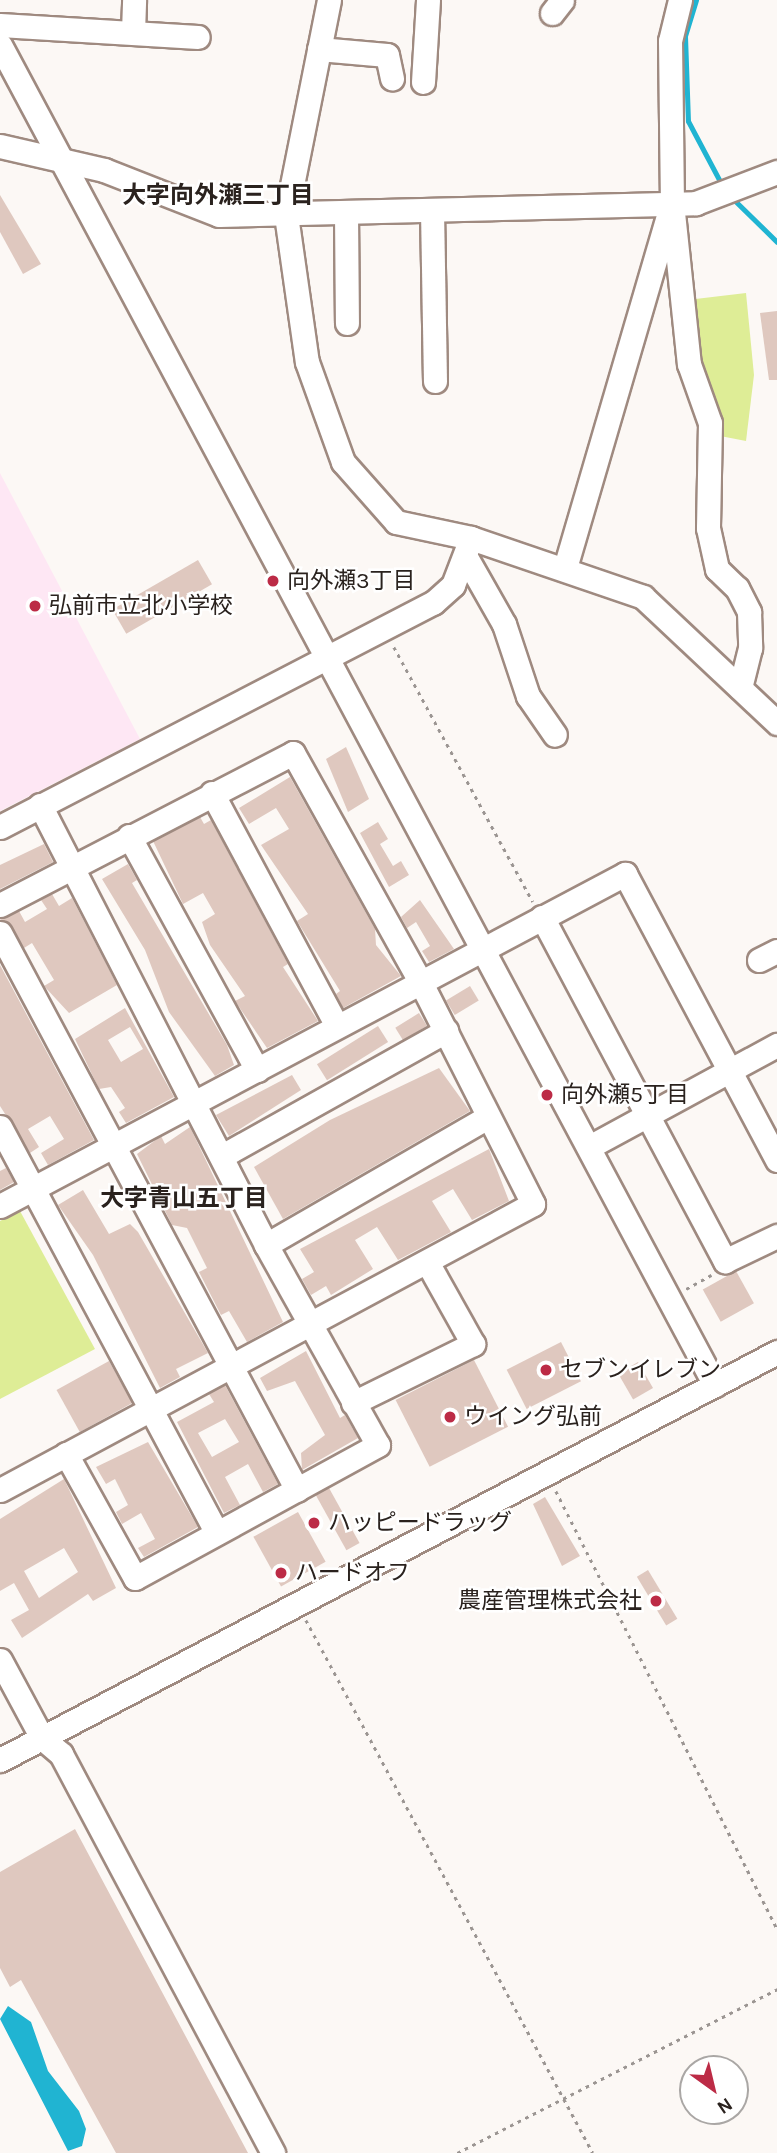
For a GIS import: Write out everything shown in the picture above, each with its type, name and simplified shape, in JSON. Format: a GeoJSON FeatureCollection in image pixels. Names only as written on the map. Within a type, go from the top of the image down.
{"type":"FeatureCollection","features":[{"type":"Feature","properties":{"kind":"street"},"geometry":{"type":"LineString","coordinates":[[133,32],[134,0]]}},
{"type":"Feature","properties":{"kind":"street"},"geometry":{"type":"LineString","coordinates":[[329,0],[286,215],[307,362],[343,462],[396,522],[469,549],[565,568],[643,597],[777,723]]}},
{"type":"Feature","properties":{"kind":"street"},"geometry":{"type":"LineString","coordinates":[[423,82],[428,0]]}},
{"type":"Feature","properties":{"kind":"street"},"geometry":{"type":"LineString","coordinates":[[680,0],[670,41],[672,203],[689,364],[710,423],[708,528],[717,569],[737,588],[749,612],[750,648],[740,688]]}},
{"type":"Feature","properties":{"kind":"street"},"geometry":{"type":"LineString","coordinates":[[0,25],[198,37]]}},
{"type":"Feature","properties":{"kind":"street"},"geometry":{"type":"LineString","coordinates":[[0,45],[715,1385]]}},
{"type":"Feature","properties":{"kind":"street"},"geometry":{"type":"LineString","coordinates":[[319,49],[387,55],[392,78]]}},
{"type":"Feature","properties":{"kind":"street"},"geometry":{"type":"LineString","coordinates":[[0,146],[60,159],[219,215],[672,203],[727,196],[777,172]]}},
{"type":"Feature","properties":{"kind":"street"},"geometry":{"type":"LineString","coordinates":[[565,568],[672,203]]}},
{"type":"Feature","properties":{"kind":"street"},"geometry":{"type":"LineString","coordinates":[[432,210],[435,381]]}},
{"type":"Feature","properties":{"kind":"street"},"geometry":{"type":"LineString","coordinates":[[346,213],[347,323]]}},
{"type":"Feature","properties":{"kind":"street"},"geometry":{"type":"LineString","coordinates":[[0,827],[433,603],[469,549]]}},
{"type":"Feature","properties":{"kind":"street"},"geometry":{"type":"LineString","coordinates":[[469,549],[504,624],[528,696],[555,735]]}},
{"type":"Feature","properties":{"kind":"street"},"geometry":{"type":"LineString","coordinates":[[0,905],[72,865],[293,753],[420,981],[533,1204],[0,1490]]}},
{"type":"Feature","properties":{"kind":"street"},"geometry":{"type":"LineString","coordinates":[[212,793],[337,1026]]}},
{"type":"Feature","properties":{"kind":"street"},"geometry":{"type":"LineString","coordinates":[[40,805],[197,1103],[267,1245],[378,1445],[135,1578],[66,1454]]}},
{"type":"Feature","properties":{"kind":"street"},"geometry":{"type":"LineString","coordinates":[[129,836],[257,1070]]}},
{"type":"Feature","properties":{"kind":"street"},"geometry":{"type":"LineString","coordinates":[[0,1206],[625,874],[777,1160]]}},
{"type":"Feature","properties":{"kind":"street"},"geometry":{"type":"LineString","coordinates":[[542,918],[724,1261],[777,1236]]}},
{"type":"Feature","properties":{"kind":"street"},"geometry":{"type":"LineString","coordinates":[[0,933],[298,1490]]}},
{"type":"Feature","properties":{"kind":"street"},"geometry":{"type":"LineString","coordinates":[[222,1156],[446,1031]]}},
{"type":"Feature","properties":{"kind":"street"},"geometry":{"type":"LineString","coordinates":[[589,1147],[777,1045]]}},
{"type":"Feature","properties":{"kind":"street"},"geometry":{"type":"LineString","coordinates":[[267,1245],[488,1117]]}},
{"type":"Feature","properties":{"kind":"street"},"geometry":{"type":"LineString","coordinates":[[0,1127],[217,1533]]}},
{"type":"Feature","properties":{"kind":"street"},"geometry":{"type":"LineString","coordinates":[[354,1403],[473,1344],[427,1262]]}},
{"type":"Feature","properties":{"kind":"street"},"geometry":{"type":"LineString","coordinates":[[0,1760],[777,1352]]}},
{"type":"Feature","properties":{"kind":"street"},"geometry":{"type":"LineString","coordinates":[[0,1660],[42,1738],[61,1754],[273,2153]]}},
{"type":"Feature","properties":{"kind":"path"},"geometry":{"type":"LineString","coordinates":[[384,628],[542,918]]}},
{"type":"Feature","properties":{"kind":"path"},"geometry":{"type":"LineString","coordinates":[[683,1290],[722,1269],[724,1261]]}},
{"type":"Feature","properties":{"kind":"path"},"geometry":{"type":"LineString","coordinates":[[547,1473],[777,1928]]}},
{"type":"Feature","properties":{"kind":"path"},"geometry":{"type":"LineString","coordinates":[[297,1604],[593,2153]]}},
{"type":"Feature","properties":{"kind":"path"},"geometry":{"type":"LineString","coordinates":[[457,2153],[777,1989]]}},
{"type":"Feature","properties":{"kind":"shaded area","name":"弘前市立北小学校"},"geometry":{"type":"Polygon","coordinates":[[[0,473],[140,739],[0,811],[0,473]]]}},
{"type":"Feature","properties":{"kind":"green space"},"geometry":{"type":"Polygon","coordinates":[[[746,293],[754,375],[746,441],[715,435],[695,364],[687,300],[746,293]]]}},
{"type":"Feature","properties":{"kind":"green space"},"geometry":{"type":"Polygon","coordinates":[[[20,1211],[95,1349],[0,1399],[0,1221],[20,1211]]]}},
{"type":"Feature","properties":{"kind":"water"},"geometry":{"type":"Polygon","coordinates":[[[8,2006],[31,2022],[48,2071],[79,2111],[86,2129],[82,2146],[68,2151],[0,2019],[8,2006]]]}},
{"type":"Feature","properties":{"kind":"building"},"geometry":{"type":"Polygon","coordinates":[[[0,195],[41,264],[23,274],[0,232],[0,195]]]}},
{"type":"Feature","properties":{"kind":"building"},"geometry":{"type":"Polygon","coordinates":[[[777,311],[777,380],[769,380],[760,313],[777,311]]]}},
{"type":"Feature","properties":{"kind":"building"},"geometry":{"type":"Polygon","coordinates":[[[198,560],[212,584],[126,634],[112,610],[198,560]]]}},
{"type":"Feature","properties":{"kind":"building"},"geometry":{"type":"Polygon","coordinates":[[[346,747],[369,799],[348,812],[326,759],[346,747]]]}},
{"type":"Feature","properties":{"kind":"building"},"geometry":{"type":"Polygon","coordinates":[[[290,777],[375,929],[376,945],[401,976],[343,1008],[336,994],[340,991],[297,921],[308,914],[261,845],[289,829],[276,808],[249,824],[239,808],[290,777]]]}},
{"type":"Feature","properties":{"kind":"building"},"geometry":{"type":"Polygon","coordinates":[[[200,817],[204,824],[211,820],[288,964],[283,967],[318,1021],[267,1048],[235,1001],[245,996],[210,945],[202,922],[215,914],[203,893],[183,904],[153,841],[200,817]]]}},
{"type":"Feature","properties":{"kind":"building"},"geometry":{"type":"Polygon","coordinates":[[[378,822],[388,839],[380,844],[393,866],[401,861],[409,875],[389,887],[360,833],[378,822]]]}},
{"type":"Feature","properties":{"kind":"building"},"geometry":{"type":"Polygon","coordinates":[[[44,844],[53,862],[0,889],[0,865],[44,844]]]}},
{"type":"Feature","properties":{"kind":"building"},"geometry":{"type":"Polygon","coordinates":[[[128,864],[137,880],[132,883],[227,1045],[234,1065],[215,1076],[169,1012],[145,950],[102,879],[128,864]]]}},
{"type":"Feature","properties":{"kind":"building"},"geometry":{"type":"Polygon","coordinates":[[[52,894],[59,906],[72,898],[117,985],[69,1013],[44,986],[54,980],[32,943],[24,948],[0,919],[19,911],[25,922],[47,909],[41,900],[52,894]]]}},
{"type":"Feature","properties":{"kind":"building"},"geometry":{"type":"Polygon","coordinates":[[[420,900],[454,949],[429,962],[422,951],[430,946],[416,922],[407,928],[401,917],[420,900]]]}},
{"type":"Feature","properties":{"kind":"building"},"geometry":{"type":"Polygon","coordinates":[[[0,965],[94,1140],[48,1165],[41,1153],[64,1139],[50,1116],[28,1129],[39,1147],[30,1153],[0,1106],[0,965]]]}},
{"type":"Feature","properties":{"kind":"building"},"geometry":{"type":"Polygon","coordinates":[[[470,986],[479,1001],[455,1015],[446,1000],[470,986]]]}},
{"type":"Feature","properties":{"kind":"building"},"geometry":{"type":"Polygon","coordinates":[[[125,1008],[174,1097],[126,1123],[119,1112],[125,1108],[111,1087],[99,1089],[75,1039],[125,1008]],[[130,1027],[108,1040],[121,1062],[143,1049],[130,1027]]]}},
{"type":"Feature","properties":{"kind":"building"},"geometry":{"type":"Polygon","coordinates":[[[419,1013],[427,1026],[403,1041],[395,1028],[419,1013]]]}},
{"type":"Feature","properties":{"kind":"building"},"geometry":{"type":"Polygon","coordinates":[[[378,1026],[388,1042],[327,1080],[317,1064],[378,1026]]]}},
{"type":"Feature","properties":{"kind":"building"},"geometry":{"type":"Polygon","coordinates":[[[439,1068],[470,1111],[283,1219],[254,1167],[330,1120],[439,1068]]]}},
{"type":"Feature","properties":{"kind":"building"},"geometry":{"type":"Polygon","coordinates":[[[292,1075],[301,1090],[229,1136],[216,1115],[292,1075]]]}},
{"type":"Feature","properties":{"kind":"building"},"geometry":{"type":"Polygon","coordinates":[[[190,1127],[283,1322],[247,1342],[229,1311],[221,1315],[199,1272],[207,1268],[187,1228],[172,1225],[137,1154],[161,1136],[165,1144],[190,1127]]]}},
{"type":"Feature","properties":{"kind":"building"},"geometry":{"type":"Polygon","coordinates":[[[489,1149],[509,1201],[472,1220],[453,1189],[432,1201],[451,1232],[398,1260],[377,1227],[355,1240],[373,1269],[331,1295],[326,1286],[311,1295],[302,1279],[314,1272],[300,1249],[489,1149]]]}},
{"type":"Feature","properties":{"kind":"building"},"geometry":{"type":"Polygon","coordinates":[[[6,1168],[14,1182],[0,1190],[0,1171],[6,1168]]]}},
{"type":"Feature","properties":{"kind":"building"},"geometry":{"type":"Polygon","coordinates":[[[83,1190],[109,1234],[130,1224],[138,1232],[208,1353],[176,1369],[180,1377],[160,1388],[93,1255],[58,1205],[83,1190]]]}},
{"type":"Feature","properties":{"kind":"building"},"geometry":{"type":"Polygon","coordinates":[[[736,1271],[754,1303],[721,1322],[703,1289],[736,1271]]]}},
{"type":"Feature","properties":{"kind":"building"},"geometry":{"type":"Polygon","coordinates":[[[561,1342],[581,1381],[527,1409],[507,1370],[561,1342]]]}},
{"type":"Feature","properties":{"kind":"building"},"geometry":{"type":"Polygon","coordinates":[[[306,1351],[340,1418],[345,1415],[358,1438],[302,1470],[301,1453],[325,1435],[295,1381],[267,1391],[260,1378],[306,1351]]]}},
{"type":"Feature","properties":{"kind":"building"},"geometry":{"type":"Polygon","coordinates":[[[474,1360],[508,1427],[430,1467],[396,1400],[474,1360]]]}},
{"type":"Feature","properties":{"kind":"building"},"geometry":{"type":"Polygon","coordinates":[[[109,1361],[132,1403],[80,1432],[57,1390],[109,1361]]]}},
{"type":"Feature","properties":{"kind":"building"},"geometry":{"type":"Polygon","coordinates":[[[638,1362],[653,1388],[633,1399],[618,1374],[638,1362]]]}},
{"type":"Feature","properties":{"kind":"building"},"geometry":{"type":"Polygon","coordinates":[[[225,1385],[278,1484],[263,1492],[248,1464],[225,1477],[240,1505],[224,1513],[177,1422],[214,1402],[209,1394],[225,1385]],[[225,1419],[198,1433],[212,1457],[239,1442],[225,1419]]]}},
{"type":"Feature","properties":{"kind":"building"},"geometry":{"type":"Polygon","coordinates":[[[148,1442],[198,1527],[144,1557],[138,1548],[155,1539],[141,1513],[122,1524],[116,1512],[128,1505],[115,1479],[106,1484],[96,1467],[148,1442]]]}},
{"type":"Feature","properties":{"kind":"building"},"geometry":{"type":"Polygon","coordinates":[[[64,1479],[116,1588],[93,1601],[88,1594],[22,1638],[11,1620],[29,1610],[14,1583],[0,1591],[0,1519],[64,1479]],[[64,1548],[24,1571],[39,1598],[78,1572],[64,1548]]]}},
{"type":"Feature","properties":{"kind":"building"},"geometry":{"type":"Polygon","coordinates":[[[329,1488],[360,1543],[346,1550],[316,1495],[329,1488]]]}},
{"type":"Feature","properties":{"kind":"building"},"geometry":{"type":"Polygon","coordinates":[[[545,1497],[580,1556],[562,1566],[533,1504],[545,1497]]]}},
{"type":"Feature","properties":{"kind":"building"},"geometry":{"type":"Polygon","coordinates":[[[298,1512],[326,1562],[281,1587],[253,1537],[298,1512]]]}},
{"type":"Feature","properties":{"kind":"building"},"geometry":{"type":"Polygon","coordinates":[[[648,1570],[677,1619],[666,1626],[637,1577],[648,1570]]]}},
{"type":"Feature","properties":{"kind":"building"},"geometry":{"type":"Polygon","coordinates":[[[75,1829],[248,2153],[116,2153],[21,1980],[10,1987],[0,1968],[0,1872],[75,1829]]]}},
{"type":"Feature","properties":{"kind":"waterway"},"geometry":{"type":"LineString","coordinates":[[696,0],[685,36],[688,121],[723,187]]}},
{"type":"Feature","properties":{"kind":"waterway"},"geometry":{"type":"LineString","coordinates":[[729,195],[777,242]]}},
{"type":"Feature","properties":{"kind":"place","name":"向外瀬3丁目"},"geometry":{"type":"Point","coordinates":[273,581]}},
{"type":"Feature","properties":{"kind":"place","name":"弘前市立北小学校"},"geometry":{"type":"Point","coordinates":[35,606]}},
{"type":"Feature","properties":{"kind":"place","name":"向外瀬5丁目"},"geometry":{"type":"Point","coordinates":[547,1095]}},
{"type":"Feature","properties":{"kind":"place","name":"セブンイレブン"},"geometry":{"type":"Point","coordinates":[546,1370]}},
{"type":"Feature","properties":{"kind":"place","name":"ウイング弘前"},"geometry":{"type":"Point","coordinates":[450,1417]}},
{"type":"Feature","properties":{"kind":"place","name":"ハッピードラッグ"},"geometry":{"type":"Point","coordinates":[314,1523]}},
{"type":"Feature","properties":{"kind":"place","name":"ハードオフ"},"geometry":{"type":"Point","coordinates":[281,1573]}},
{"type":"Feature","properties":{"kind":"place","name":"農産管理株式会社"},"geometry":{"type":"Point","coordinates":[656,1601]}},
{"type":"Feature","properties":{"kind":"district","name":"大字向外瀬三丁目"},"geometry":{"type":"Point","coordinates":[218,196]}},
{"type":"Feature","properties":{"kind":"district","name":"大字青山五丁目"},"geometry":{"type":"Point","coordinates":[184,1199]}}]}
